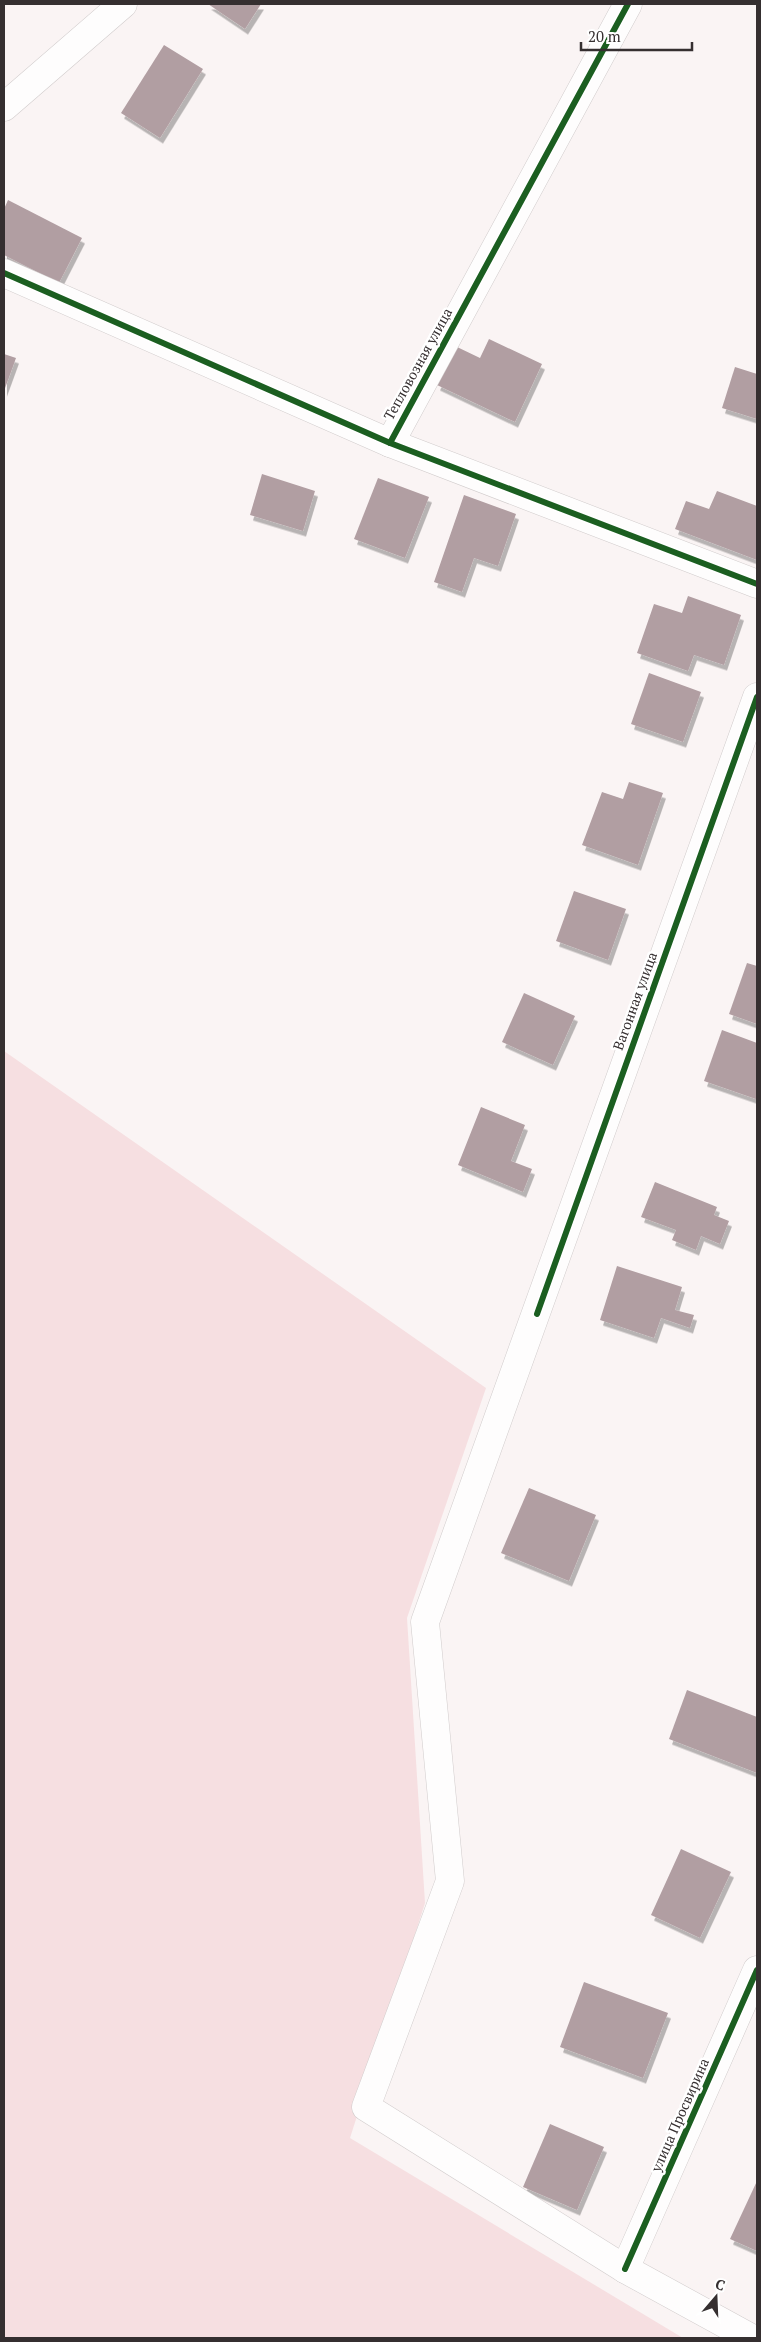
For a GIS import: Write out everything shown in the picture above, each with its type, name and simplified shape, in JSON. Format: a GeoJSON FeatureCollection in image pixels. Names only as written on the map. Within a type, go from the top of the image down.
{"type":"FeatureCollection","features":[{"type":"Feature","properties":{"kind":"street"},"geometry":{"type":"LineString","coordinates":[[4,108],[123,4]]}},
{"type":"Feature","properties":{"kind":"street","name":"Тепловозная улица"},"geometry":{"type":"LineString","coordinates":[[628,4],[390,442],[757,584]]}},
{"type":"Feature","properties":{"kind":"street"},"geometry":{"type":"LineString","coordinates":[[4,273],[390,442]]}},
{"type":"Feature","properties":{"kind":"street","name":"Вагонная улица"},"geometry":{"type":"LineString","coordinates":[[625,2269],[366,2107],[450,1881],[424,1622],[537,1314],[757,697]]}},
{"type":"Feature","properties":{"kind":"street","name":"улица Просвирина"},"geometry":{"type":"LineString","coordinates":[[625,2269],[757,1970]]}},
{"type":"Feature","properties":{"kind":"street"},"geometry":{"type":"LineString","coordinates":[[625,2269],[751,2338]]}},
{"type":"Feature","properties":{"kind":"shaded area"},"geometry":{"type":"Polygon","coordinates":[[[4,1051],[486,1388],[407,1618],[425,1903],[350,2138],[683,2338],[4,2338],[4,1051]]]}},
{"type":"Feature","properties":{"kind":"building"},"geometry":{"type":"Polygon","coordinates":[[[208,4],[261,4],[245,29],[208,4]]]}},
{"type":"Feature","properties":{"kind":"building"},"geometry":{"type":"Polygon","coordinates":[[[164,45],[203,69],[160,138],[121,113],[164,45]]]}},
{"type":"Feature","properties":{"kind":"building"},"geometry":{"type":"Polygon","coordinates":[[[8,200],[82,238],[59,283],[4,255],[4,209],[8,200]]]}},
{"type":"Feature","properties":{"kind":"building"},"geometry":{"type":"Polygon","coordinates":[[[489,339],[542,364],[515,422],[437,385],[455,346],[480,358],[489,339]]]}},
{"type":"Feature","properties":{"kind":"building"},"geometry":{"type":"Polygon","coordinates":[[[4,354],[16,358],[4,391],[4,354]]]}},
{"type":"Feature","properties":{"kind":"building"},"geometry":{"type":"Polygon","coordinates":[[[735,367],[757,374],[757,419],[722,408],[735,367]]]}},
{"type":"Feature","properties":{"kind":"building"},"geometry":{"type":"Polygon","coordinates":[[[262,474],[315,491],[303,531],[250,515],[262,474]]]}},
{"type":"Feature","properties":{"kind":"building"},"geometry":{"type":"Polygon","coordinates":[[[378,478],[429,497],[405,558],[354,539],[378,478]]]}},
{"type":"Feature","properties":{"kind":"building"},"geometry":{"type":"Polygon","coordinates":[[[717,491],[757,506],[757,560],[675,529],[686,501],[709,509],[717,491]]]}},
{"type":"Feature","properties":{"kind":"building"},"geometry":{"type":"Polygon","coordinates":[[[464,495],[516,514],[498,566],[474,558],[462,592],[434,582],[464,495]]]}},
{"type":"Feature","properties":{"kind":"building"},"geometry":{"type":"Polygon","coordinates":[[[688,596],[741,615],[724,665],[694,655],[688,671],[637,653],[654,604],[682,613],[688,596]]]}},
{"type":"Feature","properties":{"kind":"building"},"geometry":{"type":"Polygon","coordinates":[[[649,673],[701,692],[683,742],[631,724],[649,673]]]}},
{"type":"Feature","properties":{"kind":"building"},"geometry":{"type":"Polygon","coordinates":[[[629,782],[663,793],[638,865],[582,845],[602,792],[623,799],[629,782]]]}},
{"type":"Feature","properties":{"kind":"building"},"geometry":{"type":"Polygon","coordinates":[[[574,891],[626,909],[608,960],[556,941],[574,891]]]}},
{"type":"Feature","properties":{"kind":"building"},"geometry":{"type":"Polygon","coordinates":[[[747,963],[757,966],[757,1024],[729,1014],[747,963]]]}},
{"type":"Feature","properties":{"kind":"building"},"geometry":{"type":"Polygon","coordinates":[[[524,993],[575,1016],[553,1065],[502,1042],[524,993]]]}},
{"type":"Feature","properties":{"kind":"building"},"geometry":{"type":"Polygon","coordinates":[[[722,1030],[757,1043],[756,1099],[704,1081],[722,1030]]]}},
{"type":"Feature","properties":{"kind":"building"},"geometry":{"type":"Polygon","coordinates":[[[481,1107],[525,1125],[511,1161],[532,1169],[523,1192],[458,1165],[481,1107]]]}},
{"type":"Feature","properties":{"kind":"building"},"geometry":{"type":"Polygon","coordinates":[[[655,1182],[717,1207],[714,1215],[729,1221],[720,1244],[701,1236],[696,1250],[672,1240],[676,1230],[641,1217],[655,1182]]]}},
{"type":"Feature","properties":{"kind":"building"},"geometry":{"type":"Polygon","coordinates":[[[617,1266],[682,1287],[675,1310],[694,1315],[690,1328],[661,1318],[654,1338],[600,1320],[617,1266]]]}},
{"type":"Feature","properties":{"kind":"building"},"geometry":{"type":"Polygon","coordinates":[[[529,1488],[596,1515],[569,1581],[501,1553],[529,1488]]]}},
{"type":"Feature","properties":{"kind":"building"},"geometry":{"type":"Polygon","coordinates":[[[687,1690],[757,1717],[757,1773],[669,1739],[687,1690]]]}},
{"type":"Feature","properties":{"kind":"building"},"geometry":{"type":"Polygon","coordinates":[[[681,1849],[731,1872],[700,1938],[651,1915],[681,1849]]]}},
{"type":"Feature","properties":{"kind":"building"},"geometry":{"type":"Polygon","coordinates":[[[584,1982],[668,2013],[643,2078],[560,2047],[584,1982]]]}},
{"type":"Feature","properties":{"kind":"building"},"geometry":{"type":"Polygon","coordinates":[[[550,2124],[604,2147],[577,2210],[523,2187],[550,2124]]]}},
{"type":"Feature","properties":{"kind":"building"},"geometry":{"type":"Polygon","coordinates":[[[757,2181],[757,2251],[730,2239],[757,2181]]]}},
{"type":"Feature","properties":{"kind":"cycle path"},"geometry":{"type":"LineString","coordinates":[[628,4],[390,443],[757,584]]}},
{"type":"Feature","properties":{"kind":"cycle path"},"geometry":{"type":"LineString","coordinates":[[4,273],[390,443]]}},
{"type":"Feature","properties":{"kind":"cycle path"},"geometry":{"type":"LineString","coordinates":[[537,1314],[757,697]]}},
{"type":"Feature","properties":{"kind":"cycle path"},"geometry":{"type":"LineString","coordinates":[[625,2269],[757,1970]]}}]}
